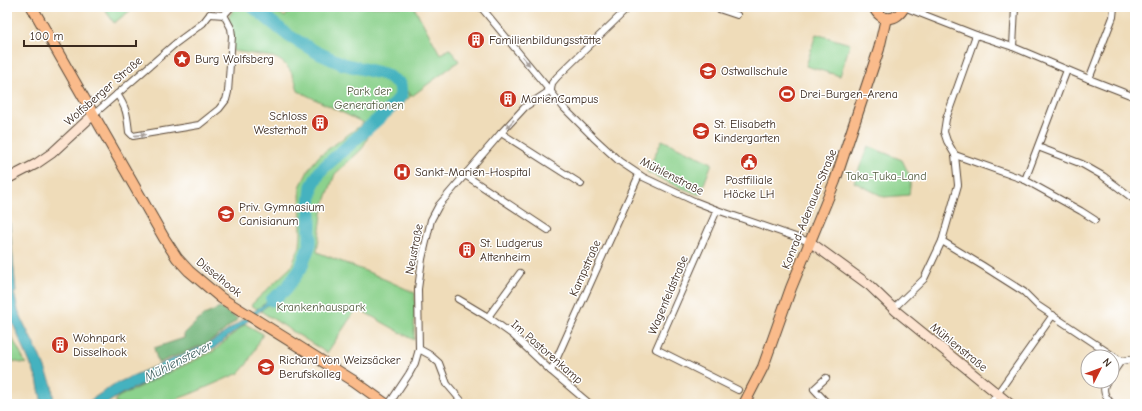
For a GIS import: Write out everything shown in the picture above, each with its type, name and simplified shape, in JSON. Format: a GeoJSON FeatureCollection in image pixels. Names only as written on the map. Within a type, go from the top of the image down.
{"type":"FeatureCollection","features":[{"type":"Feature","properties":{"kind":"main road","name":"Disselhook"},"geometry":{"type":"LineString","coordinates":[[32,7],[164,238],[177,258],[210,290],[245,314],[354,381],[387,404]]}},
{"type":"Feature","properties":{"kind":"main road"},"geometry":{"type":"LineString","coordinates":[[874,7],[880,16],[886,18],[897,16],[902,12],[904,7]]}},
{"type":"Feature","properties":{"kind":"main road","name":"Konrad-Adenauer-Straße"},"geometry":{"type":"LineString","coordinates":[[744,404],[764,367],[792,288],[846,152],[879,49],[886,18]]}},
{"type":"Feature","properties":{"kind":"street"},"geometry":{"type":"LineString","coordinates":[[209,7],[210,14],[224,16]]}},
{"type":"Feature","properties":{"kind":"street"},"geometry":{"type":"LineString","coordinates":[[224,16],[231,7]]}},
{"type":"Feature","properties":{"kind":"street"},"geometry":{"type":"LineString","coordinates":[[551,90],[552,84],[557,77],[630,7]]}},
{"type":"Feature","properties":{"kind":"street"},"geometry":{"type":"LineString","coordinates":[[713,7],[737,15]]}},
{"type":"Feature","properties":{"kind":"street"},"geometry":{"type":"LineString","coordinates":[[904,7],[976,35],[1013,47],[1135,97]]}},
{"type":"Feature","properties":{"kind":"street"},"geometry":{"type":"LineString","coordinates":[[1013,47],[1015,7]]}},
{"type":"Feature","properties":{"kind":"street"},"geometry":{"type":"LineString","coordinates":[[1088,79],[1113,17],[1114,7]]}},
{"type":"Feature","properties":{"kind":"street","name":"Mühlenstraße"},"geometry":{"type":"LineString","coordinates":[[485,8],[565,108],[619,161],[639,175],[679,194],[717,210],[810,242],[869,285],[893,308],[1010,404]]}},
{"type":"Feature","properties":{"kind":"street","name":"Wolfsberger Straße"},"geometry":{"type":"LineString","coordinates":[[9,178],[36,164],[52,153],[93,115],[176,43],[203,23],[210,14]]}},
{"type":"Feature","properties":{"kind":"street"},"geometry":{"type":"LineString","coordinates":[[117,94],[126,110],[129,132],[133,136],[199,125],[205,121],[219,109],[226,100],[228,92],[232,36],[231,28],[224,16]]}},
{"type":"Feature","properties":{"kind":"street"},"geometry":{"type":"LineString","coordinates":[[893,308],[924,278],[942,241],[958,185],[955,155],[947,142],[944,132],[946,119],[976,35]]}},
{"type":"Feature","properties":{"kind":"street"},"geometry":{"type":"LineString","coordinates":[[1025,180],[1067,70]]}},
{"type":"Feature","properties":{"kind":"street","name":"Neustraße"},"geometry":{"type":"LineString","coordinates":[[387,404],[409,374],[419,349],[418,289],[422,259],[431,220],[439,206],[525,107],[551,90]]}},
{"type":"Feature","properties":{"kind":"street"},"geometry":{"type":"LineString","coordinates":[[501,133],[581,184]]}},
{"type":"Feature","properties":{"kind":"street"},"geometry":{"type":"LineString","coordinates":[[1038,147],[1082,164],[1103,176],[1135,200]]}},
{"type":"Feature","properties":{"kind":"street"},"geometry":{"type":"LineString","coordinates":[[955,155],[1025,180],[1095,220]]}},
{"type":"Feature","properties":{"kind":"street"},"geometry":{"type":"LineString","coordinates":[[465,175],[548,230]]}},
{"type":"Feature","properties":{"kind":"street","name":"Kampstraße"},"geometry":{"type":"LineString","coordinates":[[551,371],[639,175]]}},
{"type":"Feature","properties":{"kind":"street","name":"Wagenfeldstraße"},"geometry":{"type":"LineString","coordinates":[[717,210],[656,349],[738,390]]}},
{"type":"Feature","properties":{"kind":"street"},"geometry":{"type":"LineString","coordinates":[[942,241],[1024,292],[1037,305],[1121,361],[1135,360]]}},
{"type":"Feature","properties":{"kind":"street"},"geometry":{"type":"LineString","coordinates":[[488,317],[520,273]]}},
{"type":"Feature","properties":{"kind":"street","name":"Im Pastorenkamp"},"geometry":{"type":"LineString","coordinates":[[458,299],[488,317],[513,335],[551,371],[590,404]]}},
{"type":"Feature","properties":{"kind":"street"},"geometry":{"type":"LineString","coordinates":[[990,404],[1053,316]]}},
{"type":"Feature","properties":{"kind":"street"},"geometry":{"type":"LineString","coordinates":[[419,349],[430,355],[439,363],[447,384],[464,404]]}},
{"type":"Feature","properties":{"kind":"street"},"geometry":{"type":"LineString","coordinates":[[826,378],[814,389],[828,404]]}},
{"type":"Feature","properties":{"kind":"street"},"geometry":{"type":"LineString","coordinates":[[1104,389],[1104,395],[1112,404]]}},
{"type":"Feature","properties":{"kind":"green space"},"geometry":{"type":"Polygon","coordinates":[[[103,7],[135,7],[114,23],[103,7]]]}},
{"type":"Feature","properties":{"kind":"green space"},"geometry":{"type":"Polygon","coordinates":[[[235,7],[250,7],[288,37],[317,55],[343,67],[383,76],[399,85],[411,96],[371,131],[362,149],[335,174],[323,207],[317,252],[373,274],[415,293],[414,340],[357,308],[327,353],[251,305],[291,267],[300,246],[300,187],[310,167],[320,155],[364,123],[298,91],[290,70],[278,59],[233,51],[228,18],[235,7]]]}},
{"type":"Feature","properties":{"kind":"green space"},"geometry":{"type":"Polygon","coordinates":[[[256,7],[270,7],[285,17],[292,7],[414,7],[440,54],[450,49],[459,61],[412,96],[401,83],[385,72],[344,62],[318,51],[290,34],[256,7]]]}},
{"type":"Feature","properties":{"kind":"green space"},"geometry":{"type":"Polygon","coordinates":[[[816,34],[850,44],[840,76],[806,66],[816,34]]]}},
{"type":"Feature","properties":{"kind":"green space"},"geometry":{"type":"Polygon","coordinates":[[[662,140],[712,163],[700,195],[647,172],[662,140]]]}},
{"type":"Feature","properties":{"kind":"green space","name":"Taka-Tuka-Land"},"geometry":{"type":"Polygon","coordinates":[[[868,146],[902,160],[911,178],[909,195],[884,197],[854,182],[868,146]]]}},
{"type":"Feature","properties":{"kind":"green space"},"geometry":{"type":"Polygon","coordinates":[[[220,308],[238,319],[218,336],[205,344],[158,363],[154,348],[184,338],[184,334],[204,315],[220,308]]]}},
{"type":"Feature","properties":{"kind":"green space"},"geometry":{"type":"Polygon","coordinates":[[[245,324],[263,334],[247,364],[239,373],[164,404],[116,404],[115,401],[118,397],[214,351],[245,324]]]}},
{"type":"Feature","properties":{"kind":"green space"},"geometry":{"type":"Polygon","coordinates":[[[7,328],[26,364],[7,360],[7,328]]]}},
{"type":"Feature","properties":{"kind":"water"},"geometry":{"type":"Polygon","coordinates":[[[7,192],[16,292],[14,293],[18,310],[52,385],[54,404],[42,404],[37,379],[7,310],[7,192]]]}},
{"type":"Feature","properties":{"kind":"water"},"geometry":{"type":"Polygon","coordinates":[[[285,289],[285,291],[213,349],[118,396],[106,404],[85,404],[113,385],[206,345],[285,289]]]}},
{"type":"Feature","properties":{"kind":"waterway","name":"Mühlenstever"},"geometry":{"type":"LineString","coordinates":[[253,7],[289,36],[318,53],[343,64],[384,74],[400,84],[401,95],[395,104],[321,170],[312,186],[310,205],[310,244],[301,268],[285,290],[272,300]]}},
{"type":"Feature","properties":{"kind":"place","name":"Familienbildungsstätte"},"geometry":{"type":"Point","coordinates":[476,40]}},
{"type":"Feature","properties":{"kind":"place","name":"Burg Wolfsberg"},"geometry":{"type":"Point","coordinates":[182,59]}},
{"type":"Feature","properties":{"kind":"place","name":"Ostwallschule"},"geometry":{"type":"Point","coordinates":[708,71]}},
{"type":"Feature","properties":{"kind":"place","name":"Drei-Burgen-Arena"},"geometry":{"type":"Point","coordinates":[787,94]}},
{"type":"Feature","properties":{"kind":"place","name":"MarienCampus"},"geometry":{"type":"Point","coordinates":[508,99]}},
{"type":"Feature","properties":{"kind":"place","name":"Schloss Westerholt"},"geometry":{"type":"Point","coordinates":[320,123]}},
{"type":"Feature","properties":{"kind":"place","name":"St. Elisabeth Kindergarten"},"geometry":{"type":"Point","coordinates":[701,131]}},
{"type":"Feature","properties":{"kind":"place","name":"Postfiliale Höcke LH"},"geometry":{"type":"Point","coordinates":[749,162]}},
{"type":"Feature","properties":{"kind":"place","name":"Sankt-Marien-Hospital"},"geometry":{"type":"Point","coordinates":[402,172]}},
{"type":"Feature","properties":{"kind":"place","name":"Priv. Gymnasium Canisianum"},"geometry":{"type":"Point","coordinates":[226,214]}},
{"type":"Feature","properties":{"kind":"place","name":"St. Ludgerus Altenheim"},"geometry":{"type":"Point","coordinates":[467,250]}},
{"type":"Feature","properties":{"kind":"place","name":"Wohnpark Disselhook"},"geometry":{"type":"Point","coordinates":[60,345]}},
{"type":"Feature","properties":{"kind":"place","name":"Richard von Weizsäcker Berufskolleg"},"geometry":{"type":"Point","coordinates":[266,367]}},
{"type":"Feature","properties":{"kind":"park label","name":"Park der Generationen"},"geometry":{"type":"Point","coordinates":[369,98]}},
{"type":"Feature","properties":{"kind":"park label","name":"Krankenhauspark"},"geometry":{"type":"Point","coordinates":[321,307]}}]}
